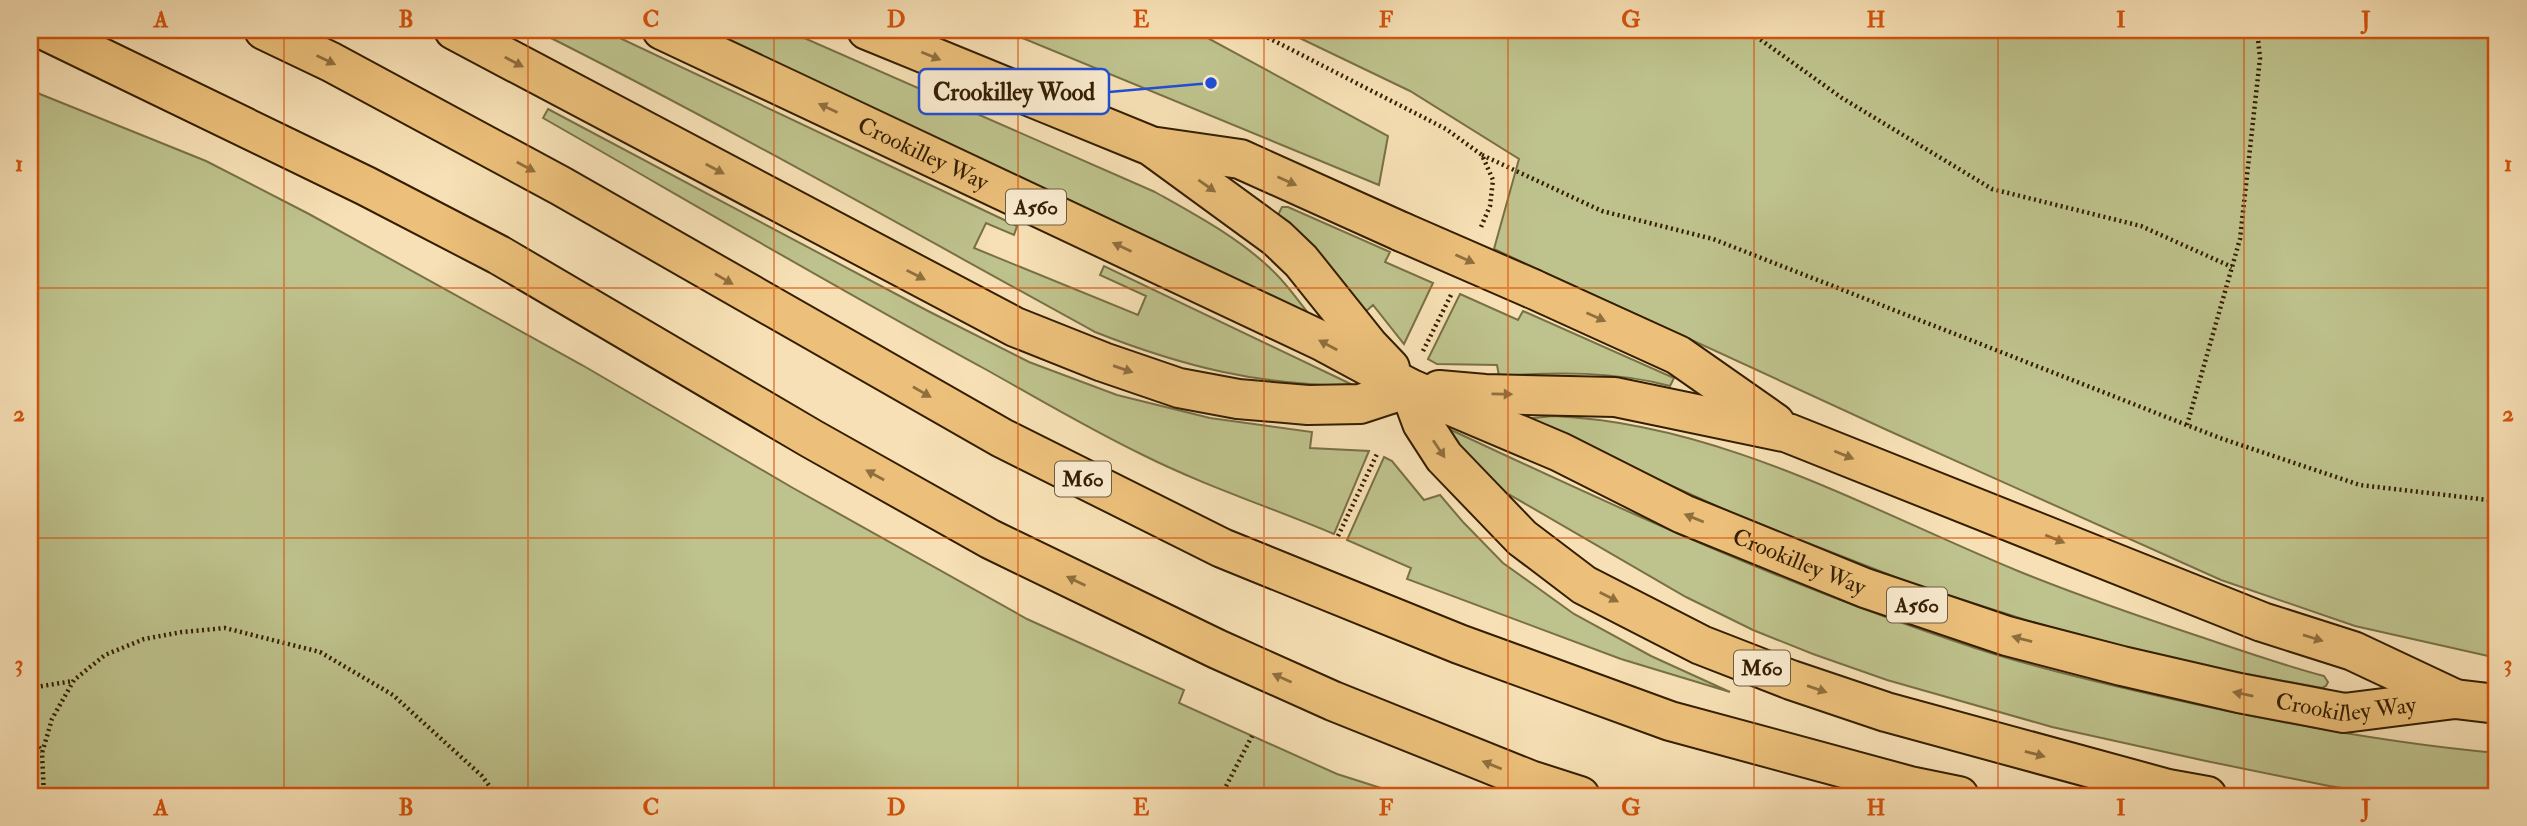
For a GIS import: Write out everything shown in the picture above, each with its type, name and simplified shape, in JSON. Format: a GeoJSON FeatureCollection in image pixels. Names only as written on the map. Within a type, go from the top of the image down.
{"type":"FeatureCollection","features":[{"type":"Feature","properties":{"kind":"main road"},"geometry":{"type":"LineString","coordinates":[[44,30],[354,180],[499,255],[812,439],[990,539],[1217,649],[1333,701],[1530,780],[1580,796]]}},
{"type":"Feature","properties":{"kind":"main road","name":"M60"},"geometry":{"type":"LineString","coordinates":[[264,30],[331,62],[561,186],[1002,438],[1222,548],[1459,645],[1670,721],[1910,786],[1959,796]]}},
{"type":"Feature","properties":{"kind":"main road"},"geometry":{"type":"LineString","coordinates":[[454,30],[1015,327],[1103,362],[1179,388],[1238,399],[1308,405],[1360,404],[1415,372]]}},
{"type":"Feature","properties":{"kind":"main road","name":"Crookilley Way"},"geometry":{"type":"LineString","coordinates":[[662,30],[1322,341],[1485,394],[1615,397],[1788,433],[2262,622],[2353,651],[2455,699]]}},
{"type":"Feature","properties":{"kind":"main road","name":"Crookilley Way"},"geometry":{"type":"LineString","coordinates":[[867,30],[1151,146],[1240,159],[1678,355],[1788,433]]}},
{"type":"Feature","properties":{"kind":"main road","name":"Crookilley Way"},"geometry":{"type":"LineString","coordinates":[[1151,146],[1277,238],[1301,261],[1344,311],[1369,346],[1560,452],[1683,514],[1865,588],[2007,636],[2122,667],[2344,713],[2455,699],[2497,704]]}},
{"type":"Feature","properties":{"kind":"main road","name":"M60"},"geometry":{"type":"LineString","coordinates":[[1415,372],[1422,423],[1444,457],[1522,538],[1584,584],[1701,645],[1791,680],[1886,712],[2155,785],[2207,796]]}},
{"type":"Feature","properties":{"kind":"path"},"geometry":{"type":"LineString","coordinates":[[1253,30],[1446,129],[1482,155],[1602,211],[1713,239],[2187,425],[2360,485],[2497,501]]}},
{"type":"Feature","properties":{"kind":"path"},"geometry":{"type":"LineString","coordinates":[[1747,30],[1842,98],[1992,189],[2141,226],[2232,267]]}},
{"type":"Feature","properties":{"kind":"path"},"geometry":{"type":"LineString","coordinates":[[2187,425],[2240,239],[2260,58],[2257,30]]}},
{"type":"Feature","properties":{"kind":"path"},"geometry":{"type":"LineString","coordinates":[[1477,237],[1490,206],[1493,180],[1482,155]]}},
{"type":"Feature","properties":{"kind":"path"},"geometry":{"type":"LineString","coordinates":[[1415,372],[1453,292]]}},
{"type":"Feature","properties":{"kind":"path"},"geometry":{"type":"LineString","coordinates":[[1338,536],[1377,454]]}},
{"type":"Feature","properties":{"kind":"path"},"geometry":{"type":"LineString","coordinates":[[44,796],[42,753],[52,719],[74,680],[106,655],[144,639],[225,628],[320,652],[393,695],[482,776],[497,796]]}},
{"type":"Feature","properties":{"kind":"path"},"geometry":{"type":"LineString","coordinates":[[30,688],[74,680]]}},
{"type":"Feature","properties":{"kind":"path"},"geometry":{"type":"LineString","coordinates":[[30,733],[42,753]]}},
{"type":"Feature","properties":{"kind":"path"},"geometry":{"type":"LineString","coordinates":[[1221,796],[1252,736]]}},
{"type":"Feature","properties":{"kind":"green space"},"geometry":{"type":"Polygon","coordinates":[[[535,30],[603,30],[1017,226],[1014,235],[986,223],[974,248],[1138,315],[1146,296],[1100,275],[1104,266],[1355,386],[1286,382],[1222,372],[1160,355],[1095,332],[747,140],[535,30]]]}},
{"type":"Feature","properties":{"kind":"green space"},"geometry":{"type":"Polygon","coordinates":[[[699,30],[786,30],[1155,192],[1249,250],[1281,279],[1314,320],[699,30]]]}},
{"type":"Feature","properties":{"kind":"green space"},"geometry":{"type":"Polygon","coordinates":[[[1003,30],[1193,30],[1388,136],[1379,185],[1003,30]]]}},
{"type":"Feature","properties":{"kind":"green space"},"geometry":{"type":"Polygon","coordinates":[[[1283,30],[2497,30],[2497,658],[2355,626],[2221,580],[1494,249],[1519,159],[1410,91],[1283,30]]]}},
{"type":"Feature","properties":{"kind":"green space"},"geometry":{"type":"Polygon","coordinates":[[[30,90],[206,161],[309,214],[582,365],[793,488],[1027,619],[1184,690],[1179,703],[1337,774],[1406,796],[30,796],[30,90]]]}},
{"type":"Feature","properties":{"kind":"green space"},"geometry":{"type":"Polygon","coordinates":[[[548,109],[1029,362],[1117,395],[1210,418],[1312,432],[1310,448],[1369,451],[1334,534],[1190,477],[1083,424],[543,118],[548,109]]]}},
{"type":"Feature","properties":{"kind":"green space"},"geometry":{"type":"Polygon","coordinates":[[[1282,207],[1288,207],[1390,252],[1385,262],[1433,283],[1404,344],[1373,305],[1364,313],[1278,215],[1282,207]]]}},
{"type":"Feature","properties":{"kind":"green space"},"geometry":{"type":"Polygon","coordinates":[[[1460,294],[1518,320],[1523,311],[1674,378],[1670,386],[1585,374],[1499,376],[1497,365],[1437,364],[1428,359],[1460,294]]]}},
{"type":"Feature","properties":{"kind":"green space"},"geometry":{"type":"Polygon","coordinates":[[[1553,416],[1614,422],[1675,434],[1734,452],[1792,473],[2040,580],[2175,628],[2324,676],[2328,682],[2322,688],[2204,666],[2045,626],[1913,584],[1739,516],[1523,419],[1553,416]]]}},
{"type":"Feature","properties":{"kind":"green space"},"geometry":{"type":"Polygon","coordinates":[[[1447,428],[1642,518],[1774,574],[1907,625],[1998,655],[2116,686],[2288,723],[2413,744],[2497,753],[2497,796],[2394,796],[2329,786],[2052,727],[1887,680],[1753,630],[1686,597],[1498,488],[1472,462],[1447,428]]]}},
{"type":"Feature","properties":{"kind":"green space"},"geometry":{"type":"Polygon","coordinates":[[[1384,457],[1392,461],[1424,500],[1440,495],[1503,563],[1574,614],[1651,656],[1730,692],[1621,659],[1407,579],[1411,568],[1347,540],[1384,457]]]}},
{"type":"Feature","properties":{"kind":"place","name":"Crookilley Wood"},"geometry":{"type":"Point","coordinates":[1211,83]}}]}
